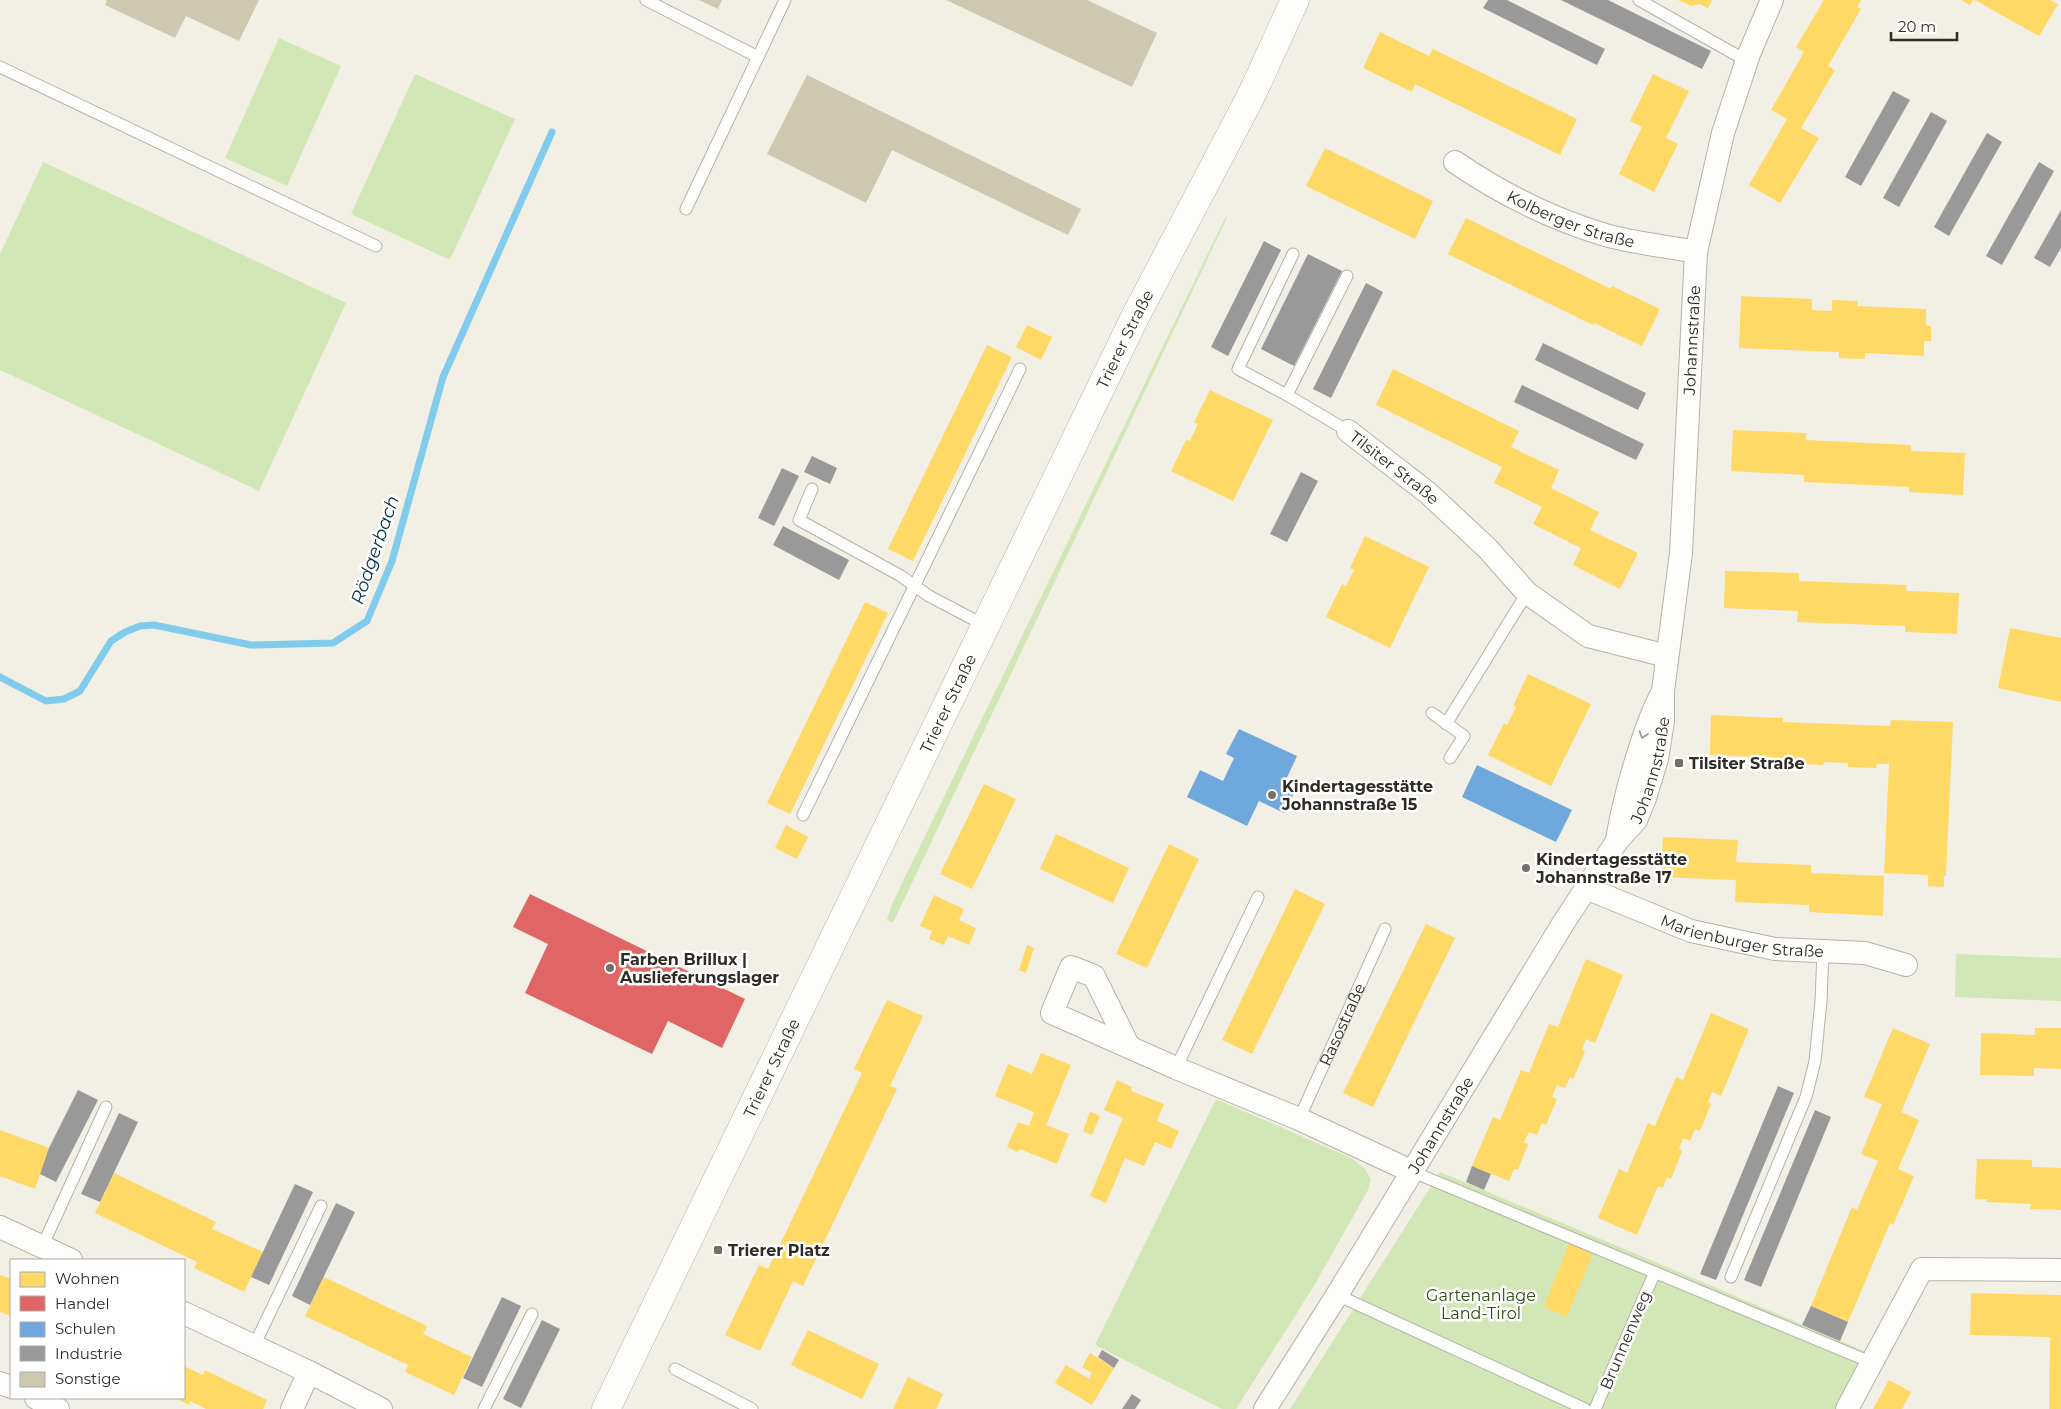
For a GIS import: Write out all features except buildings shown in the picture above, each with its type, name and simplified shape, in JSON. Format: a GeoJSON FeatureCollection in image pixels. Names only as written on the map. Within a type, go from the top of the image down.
{"type":"FeatureCollection","features":[{"type":"Feature","properties":{"kind":"main road","name":"Trierer Straße"},"geometry":{"type":"LineString","coordinates":[[606,1409],[1135,317],[1251,96],[1295,0]]}},
{"type":"Feature","properties":{"kind":"street","name":"Johannstraße"},"geometry":{"type":"LineString","coordinates":[[1265,1409],[1413,1172],[1586,888],[1617,841],[1620,818],[1648,719],[1664,690],[1681,553],[1696,252],[1724,134],[1747,61],[1772,0]]}},
{"type":"Feature","properties":{"kind":"street","name":"Kolberger Straße"},"geometry":{"type":"LineString","coordinates":[[1455,162],[1489,185],[1545,212],[1594,231],[1696,252]]}},
{"type":"Feature","properties":{"kind":"street","name":"Tilsiter Straße"},"geometry":{"type":"LineString","coordinates":[[1348,431],[1428,493],[1487,548],[1527,593],[1588,636],[1667,656]]}},
{"type":"Feature","properties":{"kind":"street","name":"Marienburger Straße"},"geometry":{"type":"LineString","coordinates":[[1586,888],[1692,931],[1774,949],[1865,953],[1906,965]]}},
{"type":"Feature","properties":{"kind":"street"},"geometry":{"type":"LineString","coordinates":[[1129,1046],[1176,1068],[1299,1119],[1413,1172]]}},
{"type":"Feature","properties":{"kind":"street"},"geometry":{"type":"LineString","coordinates":[[0,1227],[69,1259]]}},
{"type":"Feature","properties":{"kind":"street"},"geometry":{"type":"LineString","coordinates":[[1847,1409],[1922,1269],[2061,1270]]}},
{"type":"Feature","properties":{"kind":"street"},"geometry":{"type":"LineString","coordinates":[[185,1313],[309,1372],[381,1409]]}},
{"type":"Feature","properties":{"kind":"street"},"geometry":{"type":"LineString","coordinates":[[292,1409],[309,1372]]}},
{"type":"Feature","properties":{"kind":"street"},"geometry":{"type":"LineString","coordinates":[[38,1399],[58,1409]]}},
{"type":"Feature","properties":{"kind":"lane"},"geometry":{"type":"LineString","coordinates":[[646,0],[758,57]]}},
{"type":"Feature","properties":{"kind":"lane"},"geometry":{"type":"LineString","coordinates":[[686,209],[785,0]]}},
{"type":"Feature","properties":{"kind":"lane"},"geometry":{"type":"LineString","coordinates":[[1639,0],[1747,61]]}},
{"type":"Feature","properties":{"kind":"lane"},"geometry":{"type":"LineString","coordinates":[[0,67],[376,246]]}},
{"type":"Feature","properties":{"kind":"lane","name":"Tilsiter Straße"},"geometry":{"type":"LineString","coordinates":[[1293,254],[1238,369],[1348,431]]}},
{"type":"Feature","properties":{"kind":"lane"},"geometry":{"type":"LineString","coordinates":[[1287,395],[1347,276]]}},
{"type":"Feature","properties":{"kind":"lane"},"geometry":{"type":"LineString","coordinates":[[804,815],[1020,369]]}},
{"type":"Feature","properties":{"kind":"lane"},"geometry":{"type":"LineString","coordinates":[[812,489],[799,520],[900,576],[929,596],[986,626]]}},
{"type":"Feature","properties":{"kind":"lane"},"geometry":{"type":"LineString","coordinates":[[1446,724],[1527,593]]}},
{"type":"Feature","properties":{"kind":"lane"},"geometry":{"type":"LineString","coordinates":[[1432,714],[1464,736],[1450,758]]}},
{"type":"Feature","properties":{"kind":"lane"},"geometry":{"type":"LineString","coordinates":[[1176,1068],[1258,897]]}},
{"type":"Feature","properties":{"kind":"lane","name":"Rasostraße"},"geometry":{"type":"LineString","coordinates":[[1299,1119],[1385,929]]}},
{"type":"Feature","properties":{"kind":"lane"},"geometry":{"type":"LineString","coordinates":[[1731,1277],[1806,1097],[1816,1061],[1823,951]]}},
{"type":"Feature","properties":{"kind":"lane"},"geometry":{"type":"LineString","coordinates":[[42,1247],[106,1107]]}},
{"type":"Feature","properties":{"kind":"lane"},"geometry":{"type":"LineString","coordinates":[[1413,1172],[1873,1363]]}},
{"type":"Feature","properties":{"kind":"lane"},"geometry":{"type":"LineString","coordinates":[[254,1346],[321,1206]]}},
{"type":"Feature","properties":{"kind":"lane","name":"Brunnenweg"},"geometry":{"type":"LineString","coordinates":[[1595,1409],[1655,1272]]}},
{"type":"Feature","properties":{"kind":"lane"},"geometry":{"type":"LineString","coordinates":[[1337,1295],[1585,1409]]}},
{"type":"Feature","properties":{"kind":"lane"},"geometry":{"type":"LineString","coordinates":[[484,1409],[532,1314]]}},
{"type":"Feature","properties":{"kind":"lane"},"geometry":{"type":"LineString","coordinates":[[675,1369],[752,1409]]}},
{"type":"Feature","properties":{"kind":"green space"},"geometry":{"type":"Polygon","coordinates":[[[279,38],[341,66],[287,186],[225,158],[279,38]]]}},
{"type":"Feature","properties":{"kind":"green space"},"geometry":{"type":"Polygon","coordinates":[[[415,74],[515,119],[450,260],[351,214],[415,74]]]}},
{"type":"Feature","properties":{"kind":"green space"},"geometry":{"type":"Polygon","coordinates":[[[43,162],[346,303],[259,491],[0,370],[0,254],[43,162]]]}},
{"type":"Feature","properties":{"kind":"green space"},"geometry":{"type":"Polygon","coordinates":[[[1226,216],[1227,218],[893,923],[887,920],[892,904],[1226,216]]]}},
{"type":"Feature","properties":{"kind":"green space"},"geometry":{"type":"Polygon","coordinates":[[[1956,954],[2061,958],[2061,1001],[1955,997],[1956,954]]]}},
{"type":"Feature","properties":{"kind":"green space"},"geometry":{"type":"Polygon","coordinates":[[[1216,1099],[1351,1158],[1365,1169],[1371,1179],[1368,1190],[1314,1286],[1236,1409],[1222,1409],[1095,1345],[1216,1099]]]}},
{"type":"Feature","properties":{"kind":"green space","name":"Gartenanlage Land-Tirol"},"geometry":{"type":"Polygon","coordinates":[[[1440,1172],[1871,1354],[1839,1409],[1290,1409],[1440,1172]]]}},
{"type":"Feature","properties":{"kind":"waterway","name":"Rödgerbach"},"geometry":{"type":"LineString","coordinates":[[0,677],[46,701],[64,699],[80,691],[111,641],[125,632],[140,626],[154,625],[251,645],[333,643],[367,621],[392,561],[443,377],[552,132]]}},
{"type":"Feature","properties":{"kind":"place","name":"Tilsiter Straße"},"geometry":{"type":"Point","coordinates":[1679,763]}},
{"type":"Feature","properties":{"kind":"place","name":"Kindertagesstätte Johannstraße 15"},"geometry":{"type":"Point","coordinates":[1272,795]}},
{"type":"Feature","properties":{"kind":"place","name":"Kindertagesstätte Johannstraße 17"},"geometry":{"type":"Point","coordinates":[1526,868]}},
{"type":"Feature","properties":{"kind":"place","name":"Farben Brillux | Auslieferungslager"},"geometry":{"type":"Point","coordinates":[610,968]}},
{"type":"Feature","properties":{"kind":"place","name":"Trierer Platz"},"geometry":{"type":"Point","coordinates":[718,1250]}}]}
